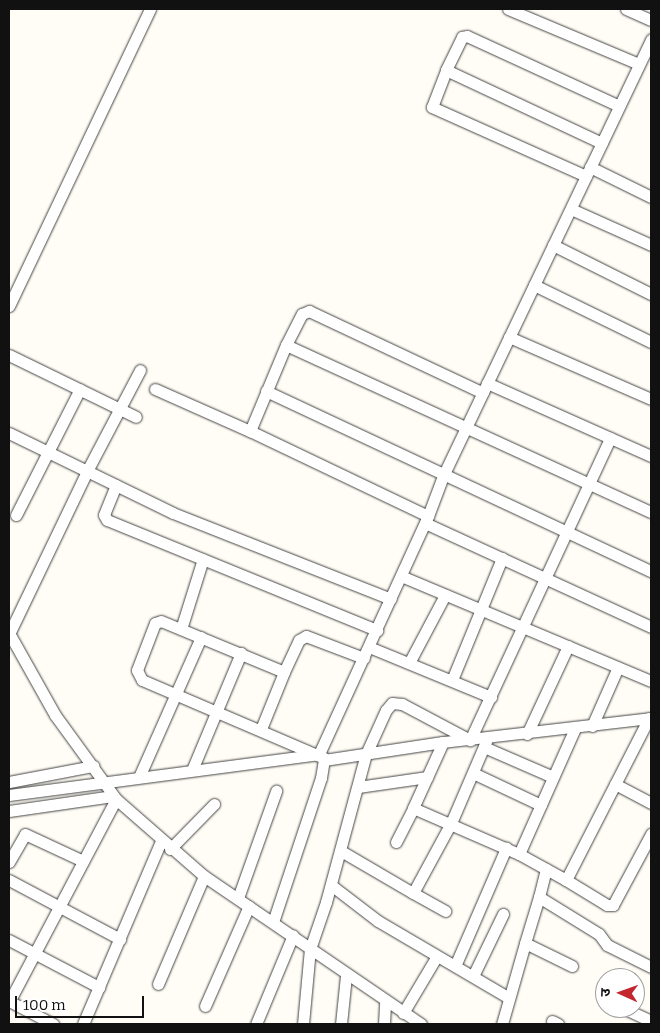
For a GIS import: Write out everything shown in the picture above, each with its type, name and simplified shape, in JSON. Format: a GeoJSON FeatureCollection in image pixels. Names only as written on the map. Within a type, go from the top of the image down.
{"type":"FeatureCollection","features":[{"type":"Feature","properties":{"kind":"street"},"geometry":{"type":"LineString","coordinates":[[9,306],[12,290],[150,9]]}},
{"type":"Feature","properties":{"kind":"street"},"geometry":{"type":"LineString","coordinates":[[508,9],[639,64]]}},
{"type":"Feature","properties":{"kind":"street"},"geometry":{"type":"LineString","coordinates":[[626,9],[651,20]]}},
{"type":"Feature","properties":{"kind":"street"},"geometry":{"type":"LineString","coordinates":[[619,106],[467,36],[462,37],[446,70],[432,107],[651,197]]}},
{"type":"Feature","properties":{"kind":"street"},"geometry":{"type":"LineString","coordinates":[[274,922],[322,757],[364,658],[426,520],[443,476],[650,44]]}},
{"type":"Feature","properties":{"kind":"street"},"geometry":{"type":"LineString","coordinates":[[446,70],[602,142]]}},
{"type":"Feature","properties":{"kind":"street"},"geometry":{"type":"LineString","coordinates":[[571,209],[651,245]]}},
{"type":"Feature","properties":{"kind":"street"},"geometry":{"type":"LineString","coordinates":[[553,245],[651,294]]}},
{"type":"Feature","properties":{"kind":"street"},"geometry":{"type":"LineString","coordinates":[[534,285],[651,342]]}},
{"type":"Feature","properties":{"kind":"street"},"geometry":{"type":"LineString","coordinates":[[250,431],[286,345],[302,314],[309,311],[485,388],[651,456]]}},
{"type":"Feature","properties":{"kind":"street"},"geometry":{"type":"LineString","coordinates":[[509,337],[651,399]]}},
{"type":"Feature","properties":{"kind":"street"},"geometry":{"type":"LineString","coordinates":[[286,345],[465,430],[587,482],[651,512]]}},
{"type":"Feature","properties":{"kind":"street"},"geometry":{"type":"LineString","coordinates":[[9,356],[136,417]]}},
{"type":"Feature","properties":{"kind":"street"},"geometry":{"type":"LineString","coordinates":[[140,370],[87,471],[9,633],[55,715],[110,792],[161,841],[204,876],[274,922],[346,976],[421,1024]]}},
{"type":"Feature","properties":{"kind":"street"},"geometry":{"type":"LineString","coordinates":[[16,515],[50,453],[80,389]]}},
{"type":"Feature","properties":{"kind":"street"},"geometry":{"type":"LineString","coordinates":[[155,389],[250,431],[502,558],[651,627]]}},
{"type":"Feature","properties":{"kind":"street"},"geometry":{"type":"LineString","coordinates":[[266,391],[443,476],[651,570]]}},
{"type":"Feature","properties":{"kind":"street"},"geometry":{"type":"LineString","coordinates":[[9,433],[173,513],[391,599]]}},
{"type":"Feature","properties":{"kind":"street"},"geometry":{"type":"LineString","coordinates":[[470,740],[491,698],[587,482],[610,438]]}},
{"type":"Feature","properties":{"kind":"street"},"geometry":{"type":"LineString","coordinates":[[116,485],[105,519],[377,630]]}},
{"type":"Feature","properties":{"kind":"street"},"geometry":{"type":"LineString","coordinates":[[452,680],[502,558]]}},
{"type":"Feature","properties":{"kind":"street"},"geometry":{"type":"LineString","coordinates":[[181,629],[202,559]]}},
{"type":"Feature","properties":{"kind":"street"},"geometry":{"type":"LineString","coordinates":[[401,576],[651,681]]}},
{"type":"Feature","properties":{"kind":"street"},"geometry":{"type":"LineString","coordinates":[[409,663],[445,595]]}},
{"type":"Feature","properties":{"kind":"street"},"geometry":{"type":"LineString","coordinates":[[284,672],[242,653],[181,629],[157,622],[136,673],[142,680],[322,757]]}},
{"type":"Feature","properties":{"kind":"street"},"geometry":{"type":"LineString","coordinates":[[261,730],[299,640],[306,636],[364,658]]}},
{"type":"Feature","properties":{"kind":"street"},"geometry":{"type":"LineString","coordinates":[[140,777],[174,694],[201,637]]}},
{"type":"Feature","properties":{"kind":"street"},"geometry":{"type":"LineString","coordinates":[[527,734],[568,646]]}},
{"type":"Feature","properties":{"kind":"street"},"geometry":{"type":"LineString","coordinates":[[369,647],[452,680],[491,698]]}},
{"type":"Feature","properties":{"kind":"street"},"geometry":{"type":"LineString","coordinates":[[192,770],[242,653]]}},
{"type":"Feature","properties":{"kind":"street"},"geometry":{"type":"LineString","coordinates":[[592,726],[618,667]]}},
{"type":"Feature","properties":{"kind":"street"},"geometry":{"type":"LineString","coordinates":[[303,1024],[310,949],[341,851],[366,754],[386,710],[392,703],[402,704],[470,740]]}},
{"type":"Feature","properties":{"kind":"street"},"geometry":{"type":"LineString","coordinates":[[485,743],[527,734],[650,718]]}},
{"type":"Feature","properties":{"kind":"street"},"geometry":{"type":"LineString","coordinates":[[566,880],[650,718]]}},
{"type":"Feature","properties":{"kind":"street"},"geometry":{"type":"LineString","coordinates":[[520,854],[575,728]]}},
{"type":"Feature","properties":{"kind":"street"},"geometry":{"type":"LineString","coordinates":[[9,811],[110,792],[140,777],[192,770],[366,754],[443,742],[470,740],[485,743],[553,777]]}},
{"type":"Feature","properties":{"kind":"street"},"geometry":{"type":"LineString","coordinates":[[396,842],[443,742]]}},
{"type":"Feature","properties":{"kind":"street"},"geometry":{"type":"LineString","coordinates":[[412,893],[451,823],[485,743]]}},
{"type":"Feature","properties":{"kind":"street"},"geometry":{"type":"LineString","coordinates":[[9,782],[93,766]]}},
{"type":"Feature","properties":{"kind":"street"},"geometry":{"type":"LineString","coordinates":[[473,773],[541,805]]}},
{"type":"Feature","properties":{"kind":"street"},"geometry":{"type":"LineString","coordinates":[[358,787],[427,777]]}},
{"type":"Feature","properties":{"kind":"street"},"geometry":{"type":"LineString","coordinates":[[615,784],[651,803]]}},
{"type":"Feature","properties":{"kind":"street"},"geometry":{"type":"LineString","coordinates":[[238,898],[276,790]]}},
{"type":"Feature","properties":{"kind":"street"},"geometry":{"type":"LineString","coordinates":[[9,795],[110,792]]}},
{"type":"Feature","properties":{"kind":"street"},"geometry":{"type":"LineString","coordinates":[[53,1024],[9,1001],[84,860],[110,792]]}},
{"type":"Feature","properties":{"kind":"street"},"geometry":{"type":"LineString","coordinates":[[170,849],[214,804]]}},
{"type":"Feature","properties":{"kind":"street"},"geometry":{"type":"LineString","coordinates":[[413,808],[520,854],[607,905],[613,905],[648,851],[651,834]]}},
{"type":"Feature","properties":{"kind":"street"},"geometry":{"type":"LineString","coordinates":[[9,862],[25,834],[84,860]]}},
{"type":"Feature","properties":{"kind":"street"},"geometry":{"type":"LineString","coordinates":[[83,1024],[161,841]]}},
{"type":"Feature","properties":{"kind":"street"},"geometry":{"type":"LineString","coordinates":[[455,966],[506,848]]}},
{"type":"Feature","properties":{"kind":"street"},"geometry":{"type":"LineString","coordinates":[[341,851],[445,911]]}},
{"type":"Feature","properties":{"kind":"street"},"geometry":{"type":"LineString","coordinates":[[502,1024],[546,869]]}},
{"type":"Feature","properties":{"kind":"street"},"geometry":{"type":"LineString","coordinates":[[158,984],[204,876]]}},
{"type":"Feature","properties":{"kind":"street"},"geometry":{"type":"LineString","coordinates":[[9,880],[120,939]]}},
{"type":"Feature","properties":{"kind":"street"},"geometry":{"type":"LineString","coordinates":[[331,885],[378,921],[509,998]]}},
{"type":"Feature","properties":{"kind":"street"},"geometry":{"type":"LineString","coordinates":[[539,897],[598,934],[607,945],[651,967]]}},
{"type":"Feature","properties":{"kind":"street"},"geometry":{"type":"LineString","coordinates":[[205,1006],[249,906]]}},
{"type":"Feature","properties":{"kind":"street"},"geometry":{"type":"LineString","coordinates":[[473,976],[503,914]]}},
{"type":"Feature","properties":{"kind":"street"},"geometry":{"type":"LineString","coordinates":[[256,1024],[292,935]]}},
{"type":"Feature","properties":{"kind":"street"},"geometry":{"type":"LineString","coordinates":[[9,940],[99,987]]}},
{"type":"Feature","properties":{"kind":"street"},"geometry":{"type":"LineString","coordinates":[[525,943],[572,966]]}},
{"type":"Feature","properties":{"kind":"street"},"geometry":{"type":"LineString","coordinates":[[403,1013],[437,956]]}},
{"type":"Feature","properties":{"kind":"street"},"geometry":{"type":"LineString","coordinates":[[341,1024],[346,976]]}},
{"type":"Feature","properties":{"kind":"street"},"geometry":{"type":"LineString","coordinates":[[384,1024],[385,1002]]}}]}
